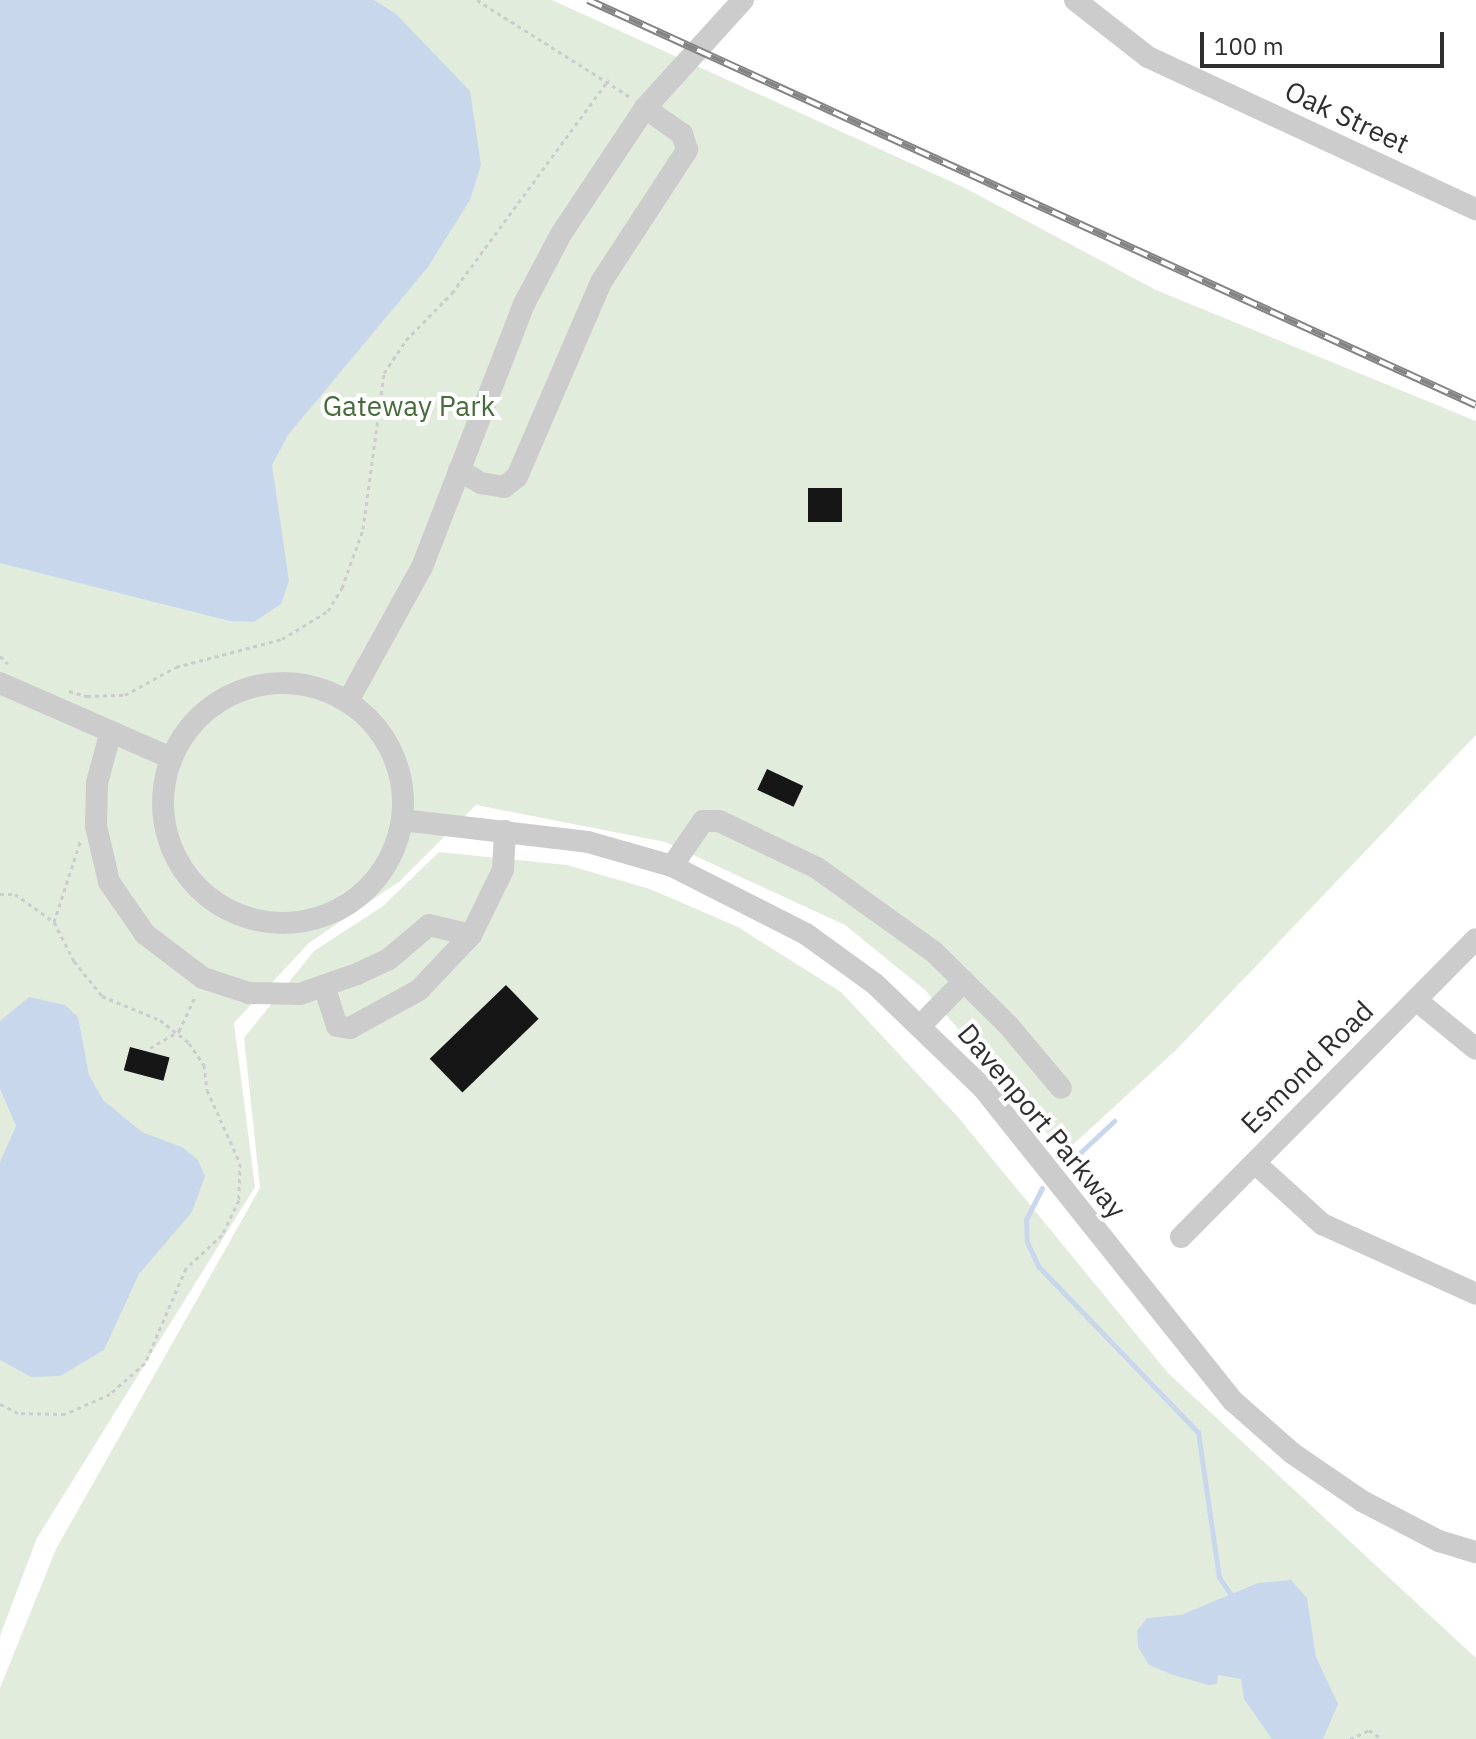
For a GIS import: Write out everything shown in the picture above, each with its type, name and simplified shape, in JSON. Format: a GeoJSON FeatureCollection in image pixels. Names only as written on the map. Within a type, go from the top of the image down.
{"type":"FeatureCollection","features":[{"type":"Feature","properties":{"kind":"street"},"geometry":{"type":"LineString","coordinates":[[348,701],[422,567],[524,304],[561,234],[645,108],[705,37],[743,0]]}},
{"type":"Feature","properties":{"kind":"street","name":"Oak Street"},"geometry":{"type":"LineString","coordinates":[[1075,0],[1160,63],[1476,209]]}},
{"type":"Feature","properties":{"kind":"street"},"geometry":{"type":"LineString","coordinates":[[459,470],[481,483],[504,487],[517,477],[601,282],[687,150],[682,134],[645,108]]}},
{"type":"Feature","properties":{"kind":"street"},"geometry":{"type":"LineString","coordinates":[[8,677],[110,735],[171,758]]}},
{"type":"Feature","properties":{"kind":"street"},"geometry":{"type":"LineString","coordinates":[[281,682],[316,687],[348,701],[386,740],[400,779],[402,820],[380,874],[336,911],[309,921],[251,920],[201,892],[175,857],[162,816],[171,758],[188,728],[214,704],[246,688],[281,682]]}},
{"type":"Feature","properties":{"kind":"street"},"geometry":{"type":"LineString","coordinates":[[110,735],[97,783],[96,826],[109,882],[145,934],[203,978],[249,993],[300,994],[389,959],[429,925],[471,935]]}},
{"type":"Feature","properties":{"kind":"street","name":"Davenport Parkway"},"geometry":{"type":"LineString","coordinates":[[402,820],[588,842],[672,866],[806,934],[922,1024],[983,1088],[1233,1401],[1292,1453],[1362,1501],[1439,1541],[1476,1552]]}},
{"type":"Feature","properties":{"kind":"street"},"geometry":{"type":"LineString","coordinates":[[672,866],[703,821],[719,821],[817,868],[873,903],[964,981],[1061,1088]]}},
{"type":"Feature","properties":{"kind":"street"},"geometry":{"type":"LineString","coordinates":[[324,986],[337,1026],[350,1028],[419,990],[471,935],[503,870],[505,831]]}},
{"type":"Feature","properties":{"kind":"street","name":"Esmond Road"},"geometry":{"type":"LineString","coordinates":[[1181,1237],[1476,939]]}},
{"type":"Feature","properties":{"kind":"street"},"geometry":{"type":"LineString","coordinates":[[922,1024],[964,981]]}},
{"type":"Feature","properties":{"kind":"street"},"geometry":{"type":"LineString","coordinates":[[1416,1000],[1476,1049]]}},
{"type":"Feature","properties":{"kind":"street"},"geometry":{"type":"LineString","coordinates":[[1255,1163],[1296,1207],[1322,1224],[1476,1294]]}},
{"type":"Feature","properties":{"kind":"path"},"geometry":{"type":"LineString","coordinates":[[477,0],[609,79],[645,108]]}},
{"type":"Feature","properties":{"kind":"path"},"geometry":{"type":"LineString","coordinates":[[61,688],[87,696],[125,695],[176,667],[282,639],[328,611],[342,588],[363,529],[384,373],[406,340],[452,293],[609,79]]}},
{"type":"Feature","properties":{"kind":"path"},"geometry":{"type":"LineString","coordinates":[[0,656],[8,677]]}},
{"type":"Feature","properties":{"kind":"path"},"geometry":{"type":"LineString","coordinates":[[54,922],[76,842],[96,826]]}},
{"type":"Feature","properties":{"kind":"path"},"geometry":{"type":"LineString","coordinates":[[0,894],[15,894],[54,922],[74,961],[102,996],[179,1031],[204,1065],[207,1090],[240,1163],[239,1200],[222,1235],[186,1268],[145,1363],[110,1394],[65,1414],[18,1413],[0,1404]]}},
{"type":"Feature","properties":{"kind":"path"},"geometry":{"type":"LineString","coordinates":[[150,1048],[179,1031],[203,978]]}},
{"type":"Feature","properties":{"kind":"path"},"geometry":{"type":"LineString","coordinates":[[1350,1739],[1369,1730],[1381,1738]]}},
{"type":"Feature","properties":{"kind":"green space","name":"Gateway Park"},"geometry":{"type":"Polygon","coordinates":[[[0,0],[552,0],[965,188],[1156,290],[1476,421],[1476,735],[1177,1049],[1064,1153],[925,990],[845,925],[665,842],[476,805],[400,881],[309,943],[234,1023],[255,1187],[37,1538],[0,1636],[0,0]]]}},
{"type":"Feature","properties":{"kind":"green space"},"geometry":{"type":"Polygon","coordinates":[[[439,852],[567,865],[650,889],[738,927],[841,992],[958,1117],[1168,1373],[1476,1658],[1476,1739],[0,1739],[0,1688],[56,1549],[260,1188],[244,1038],[314,951],[383,906],[439,852]]]}},
{"type":"Feature","properties":{"kind":"water"},"geometry":{"type":"Polygon","coordinates":[[[0,0],[374,0],[396,14],[470,91],[481,165],[470,200],[428,267],[288,435],[272,465],[289,581],[281,604],[254,622],[230,621],[0,563],[0,0]]]}},
{"type":"Feature","properties":{"kind":"water"},"geometry":{"type":"Polygon","coordinates":[[[29,997],[65,1005],[78,1017],[89,1075],[103,1100],[142,1132],[182,1147],[198,1160],[205,1176],[192,1212],[139,1274],[104,1350],[60,1376],[31,1377],[0,1360],[0,1162],[16,1126],[0,1089],[0,1021],[29,997]]]}},
{"type":"Feature","properties":{"kind":"water"},"geometry":{"type":"Polygon","coordinates":[[[1291,1580],[1307,1598],[1316,1657],[1338,1704],[1323,1739],[1272,1739],[1244,1699],[1241,1679],[1218,1675],[1217,1684],[1208,1685],[1173,1675],[1149,1665],[1138,1647],[1137,1631],[1147,1618],[1181,1615],[1258,1583],[1291,1580]]]}},
{"type":"Feature","properties":{"kind":"building"},"geometry":{"type":"Polygon","coordinates":[[[808,488],[842,488],[842,522],[808,522],[808,488]]]}},
{"type":"Feature","properties":{"kind":"building"},"geometry":{"type":"Polygon","coordinates":[[[767,769],[803,786],[794,807],[757,790],[767,769]]]}},
{"type":"Feature","properties":{"kind":"building"},"geometry":{"type":"Polygon","coordinates":[[[506,985],[539,1019],[462,1092],[430,1059],[506,985]]]}},
{"type":"Feature","properties":{"kind":"building"},"geometry":{"type":"Polygon","coordinates":[[[130,1047],[170,1058],[163,1081],[124,1070],[130,1047]]]}},
{"type":"Feature","properties":{"kind":"waterway"},"geometry":{"type":"LineString","coordinates":[[1069,1163],[1114,1121]]}},
{"type":"Feature","properties":{"kind":"waterway"},"geometry":{"type":"LineString","coordinates":[[1042,1188],[1026,1219],[1027,1242],[1038,1266],[1198,1432],[1219,1577],[1235,1601]]}},
{"type":"Feature","properties":{"kind":"railway"},"geometry":{"type":"LineString","coordinates":[[588,0],[1476,405]]}}]}
